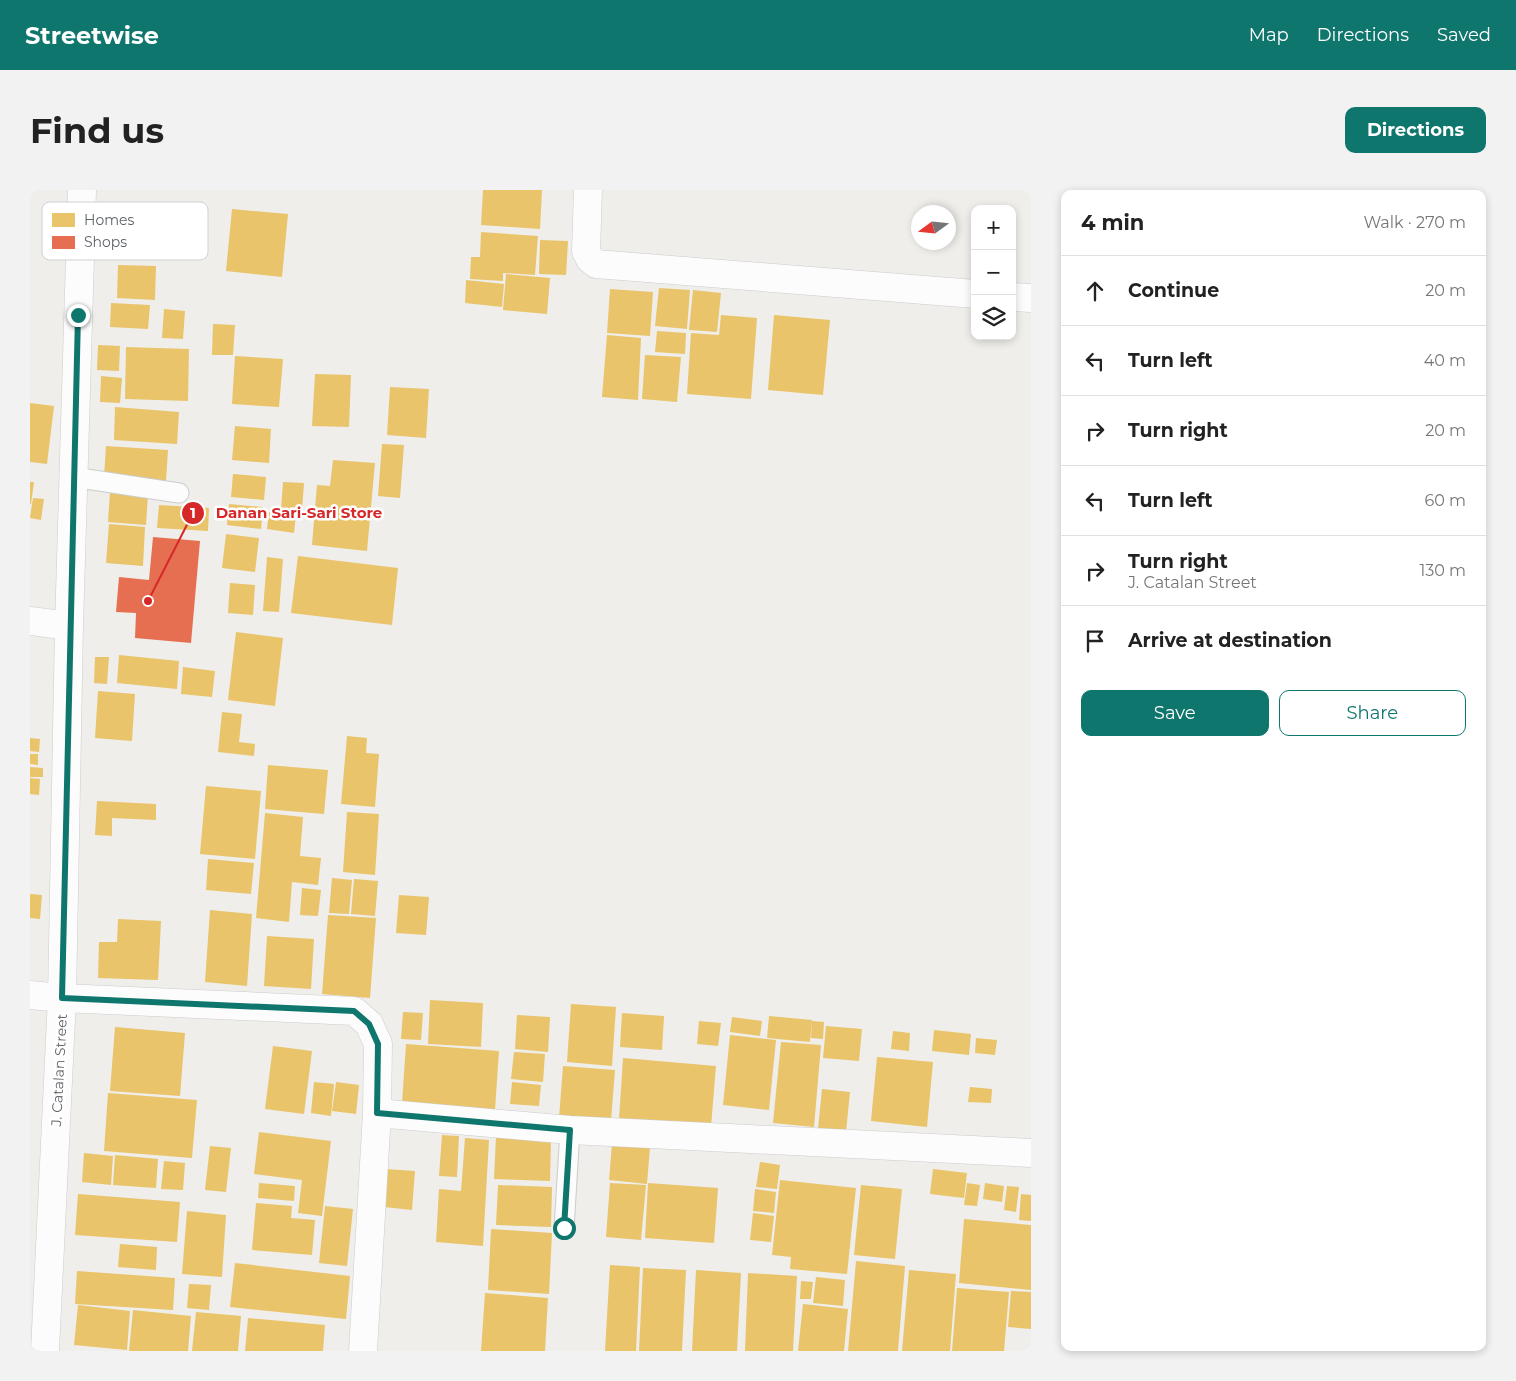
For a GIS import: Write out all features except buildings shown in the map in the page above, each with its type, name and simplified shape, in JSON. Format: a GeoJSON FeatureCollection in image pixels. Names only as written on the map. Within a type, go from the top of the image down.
{"type":"FeatureCollection","features":[{"type":"Feature","properties":{"kind":"street"},"geometry":{"type":"LineString","coordinates":[[588,190],[586,251],[590,259],[596,264],[971,294]]}},
{"type":"Feature","properties":{"kind":"street","name":"J. Catalan Street"},"geometry":{"type":"LineString","coordinates":[[46,1351],[62,998],[69,626],[80,260]]}},
{"type":"Feature","properties":{"kind":"street"},"geometry":{"type":"LineString","coordinates":[[1016,297],[1031,298]]}},
{"type":"Feature","properties":{"kind":"street"},"geometry":{"type":"LineString","coordinates":[[30,621],[69,626]]}},
{"type":"Feature","properties":{"kind":"street"},"geometry":{"type":"LineString","coordinates":[[30,995],[354,1011],[369,1024],[378,1044],[377,1113],[364,1351]]}},
{"type":"Feature","properties":{"kind":"street"},"geometry":{"type":"LineString","coordinates":[[377,1113],[570,1130],[1031,1153]]}},
{"type":"Feature","properties":{"kind":"lane"},"geometry":{"type":"LineString","coordinates":[[74,477],[179,493]]}},
{"type":"Feature","properties":{"kind":"lane"},"geometry":{"type":"LineString","coordinates":[[564,1228],[570,1130]]}},
{"type":"Feature","properties":{"kind":"place","name":"Danan Sari-Sari Store"},"geometry":{"type":"Point","coordinates":[148,601]}},
{"type":"Feature","properties":{"kind":"route"},"geometry":{"type":"LineString","coordinates":[[78,315],[69,626],[62,998],[354,1011],[369,1024],[378,1044],[377,1113],[570,1130],[564,1228]]}}]}
